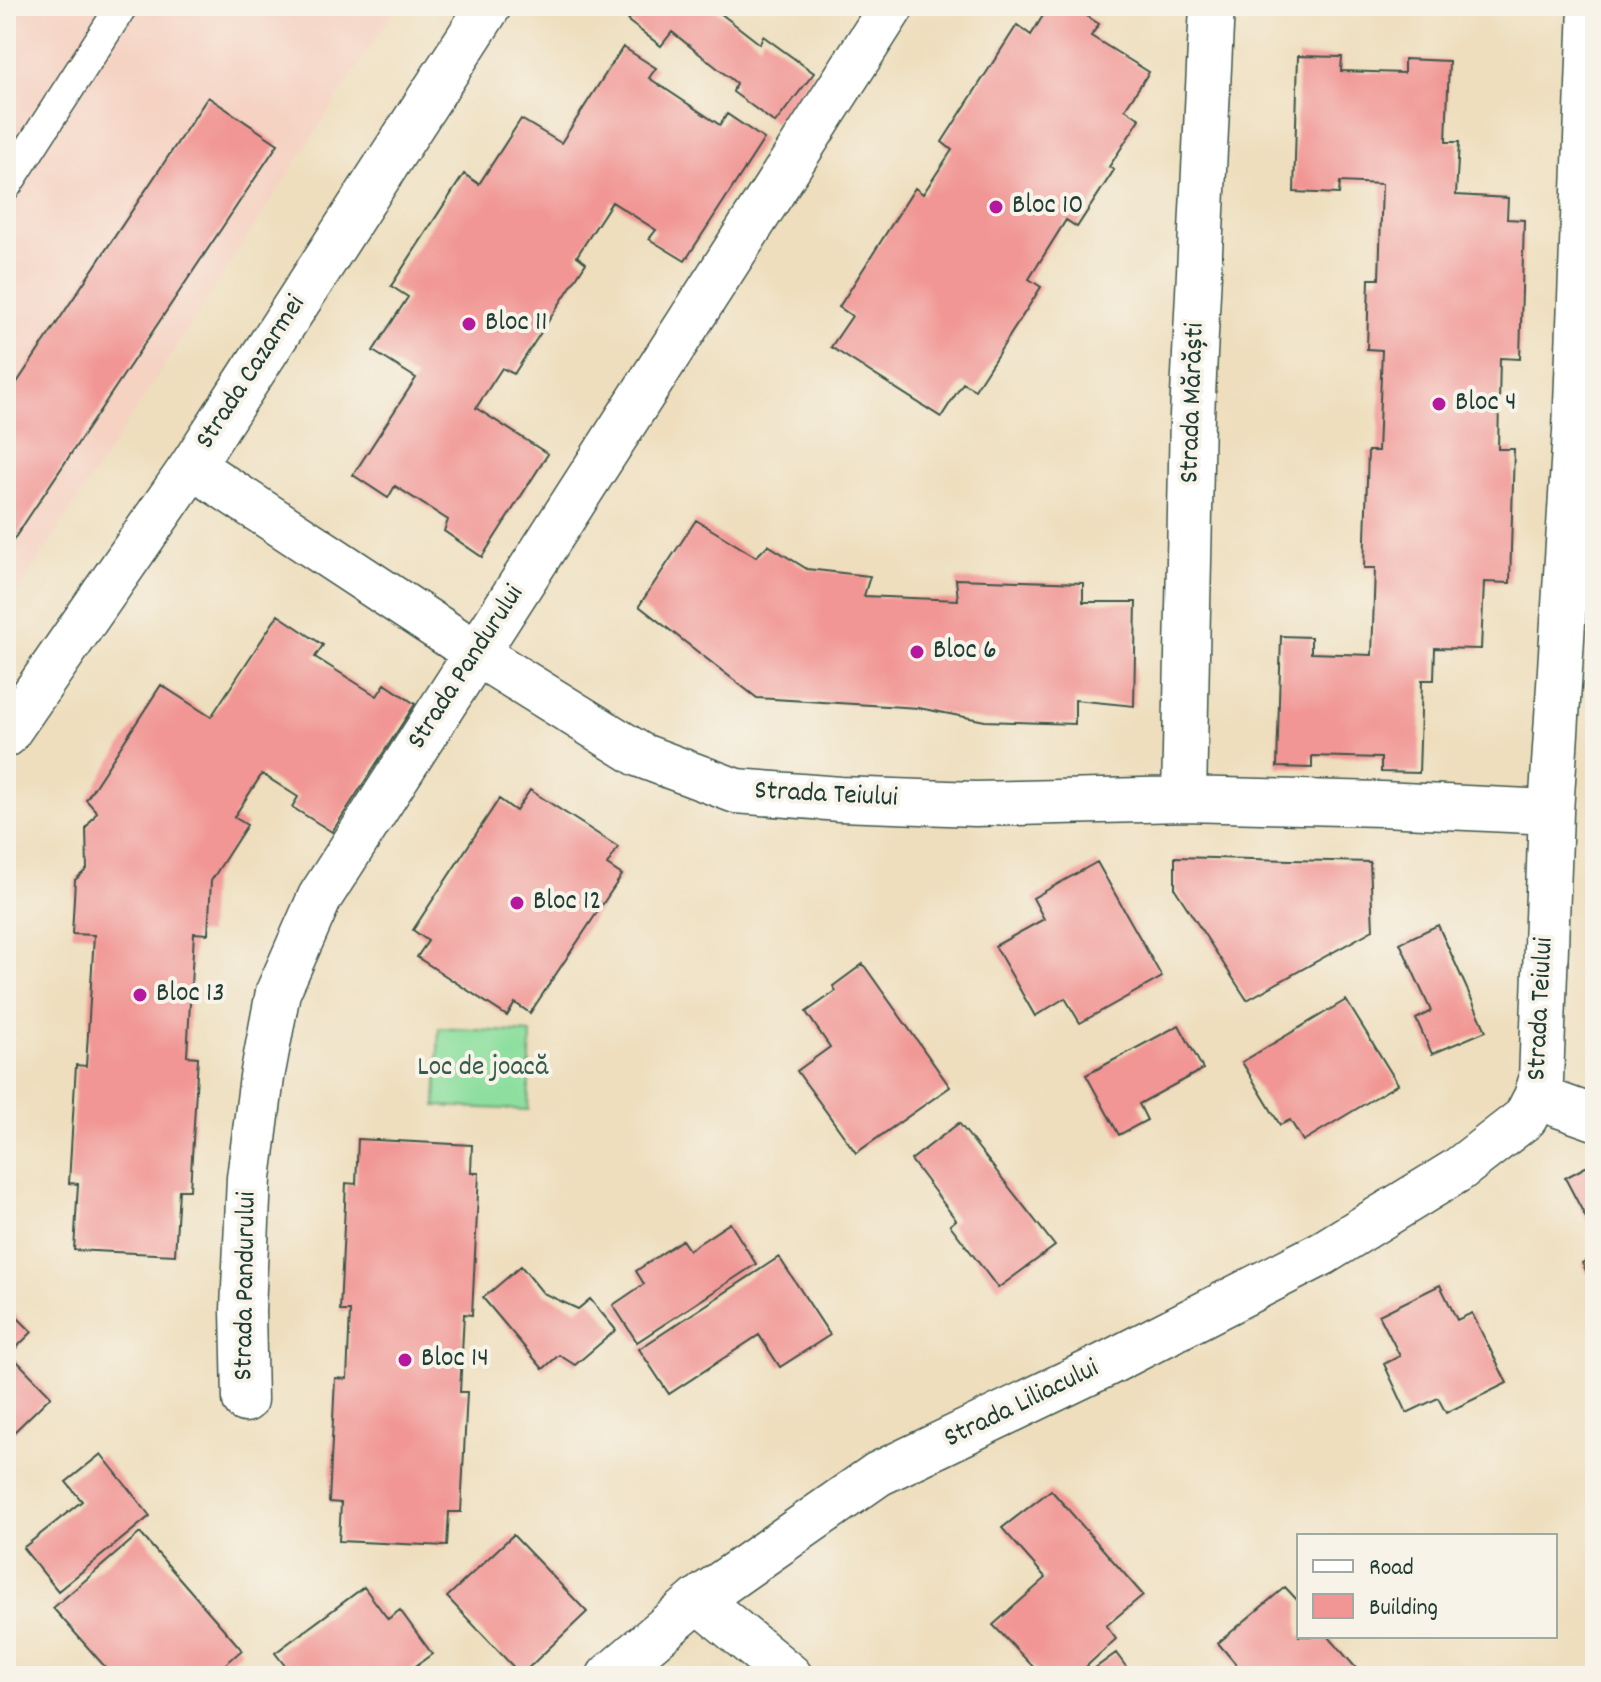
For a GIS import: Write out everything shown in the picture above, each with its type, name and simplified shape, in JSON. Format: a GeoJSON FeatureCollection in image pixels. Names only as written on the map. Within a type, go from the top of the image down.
{"type":"FeatureCollection","features":[{"type":"Feature","properties":{"kind":"street","name":"Strada Cazarmei"},"geometry":{"type":"LineString","coordinates":[[6,735],[192,466],[489,6]]}},
{"type":"Feature","properties":{"kind":"street","name":"Strada Pandurului"},"geometry":{"type":"LineString","coordinates":[[245,1400],[243,1310],[249,1178],[262,1077],[278,992],[320,897],[892,6]]}},
{"type":"Feature","properties":{"kind":"street","name":"Strada Mărăști"},"geometry":{"type":"LineString","coordinates":[[1184,799],[1192,416],[1212,6]]}},
{"type":"Feature","properties":{"kind":"street","name":"Strada Teiului"},"geometry":{"type":"LineString","coordinates":[[1458,1170],[1525,1118],[1541,1080],[1551,812],[1575,432],[1591,6]]}},
{"type":"Feature","properties":{"kind":"street","name":"Strada Teiului"},"geometry":{"type":"LineString","coordinates":[[192,466],[476,653],[640,755],[736,791],[975,804],[1184,799],[1551,812]]}},
{"type":"Feature","properties":{"kind":"street"},"geometry":{"type":"LineString","coordinates":[[1536,1097],[1595,1118]]}},
{"type":"Feature","properties":{"kind":"street","name":"Strada Liliacului"},"geometry":{"type":"LineString","coordinates":[[609,1676],[698,1600],[878,1474],[1105,1365],[1323,1253],[1458,1170]]}},
{"type":"Feature","properties":{"kind":"street"},"geometry":{"type":"LineString","coordinates":[[698,1600],[790,1676]]}},
{"type":"Feature","properties":{"kind":"lane"},"geometry":{"type":"LineString","coordinates":[[6,186],[122,6]]}},
{"type":"Feature","properties":{"kind":"shaded area"},"geometry":{"type":"Polygon","coordinates":[[[6,6],[397,6],[6,610],[6,6]]]}},
{"type":"Feature","properties":{"kind":"green space","name":"Loc de joacă"},"geometry":{"type":"Polygon","coordinates":[[[439,1028],[531,1033],[528,1110],[436,1106],[439,1028]]]}},
{"type":"Feature","properties":{"kind":"building"},"geometry":{"type":"Polygon","coordinates":[[[633,6],[711,6],[760,44],[763,36],[814,73],[775,123],[733,92],[736,83],[672,32],[661,46],[628,21],[636,9],[633,6]]]}},
{"type":"Feature","properties":{"kind":"building","name":"Bloc 10"},"geometry":{"type":"Polygon","coordinates":[[[1049,6],[1071,6],[1099,24],[1091,36],[1149,72],[1125,109],[1140,119],[1109,167],[1114,170],[1077,227],[1066,220],[1029,279],[1041,287],[975,390],[963,383],[941,417],[831,347],[852,316],[839,307],[915,188],[923,194],[952,150],[942,142],[1017,25],[1031,35],[1049,6]]]}},
{"type":"Feature","properties":{"kind":"building","name":"Bloc 11"},"geometry":{"type":"Polygon","coordinates":[[[623,47],[656,68],[649,78],[720,125],[727,114],[764,139],[685,261],[649,239],[656,230],[612,202],[577,256],[586,263],[514,374],[502,368],[476,408],[548,454],[482,557],[444,531],[448,520],[395,486],[388,498],[353,475],[416,378],[373,351],[408,297],[391,286],[464,174],[479,184],[521,119],[561,143],[623,47]]]}},
{"type":"Feature","properties":{"kind":"building","name":"Bloc 4"},"geometry":{"type":"Polygon","coordinates":[[[1298,56],[1342,57],[1341,71],[1404,73],[1404,59],[1449,61],[1446,142],[1459,142],[1456,195],[1508,198],[1507,219],[1524,220],[1520,359],[1500,358],[1498,449],[1514,449],[1510,583],[1484,582],[1481,649],[1435,648],[1434,680],[1422,680],[1419,773],[1381,772],[1381,758],[1312,756],[1312,768],[1277,767],[1281,636],[1311,637],[1311,653],[1372,655],[1375,568],[1364,568],[1368,451],[1378,451],[1382,350],[1367,349],[1369,279],[1379,279],[1382,184],[1340,182],[1339,194],[1294,192],[1298,56]]]}},
{"type":"Feature","properties":{"kind":"building"},"geometry":{"type":"Polygon","coordinates":[[[208,97],[278,144],[6,551],[6,399],[208,97]]]}},
{"type":"Feature","properties":{"kind":"building","name":"Bloc 6"},"geometry":{"type":"Polygon","coordinates":[[[696,520],[756,557],[768,545],[807,569],[870,576],[864,596],[958,600],[956,579],[1083,583],[1083,602],[1136,602],[1134,706],[1075,700],[1075,724],[985,721],[919,708],[757,698],[639,606],[696,520]]]}},
{"type":"Feature","properties":{"kind":"building","name":"Bloc 13"},"geometry":{"type":"Polygon","coordinates":[[[278,615],[323,645],[315,657],[377,696],[385,684],[415,704],[332,832],[292,807],[298,797],[262,774],[234,817],[247,825],[211,881],[208,934],[194,933],[187,1056],[198,1057],[190,1190],[179,1190],[175,1255],[74,1250],[78,1184],[69,1183],[76,1065],[86,1066],[94,935],[72,934],[75,880],[87,869],[86,828],[97,812],[86,800],[161,685],[211,717],[278,615]]]}},
{"type":"Feature","properties":{"kind":"building","name":"Bloc 12"},"geometry":{"type":"Polygon","coordinates":[[[530,790],[618,847],[607,865],[622,875],[530,1013],[515,1003],[507,1016],[417,957],[428,941],[413,930],[499,799],[516,811],[530,790]]]}},
{"type":"Feature","properties":{"kind":"building"},"geometry":{"type":"Polygon","coordinates":[[[1175,857],[1370,862],[1373,930],[1247,1000],[1175,889],[1175,857]]]}},
{"type":"Feature","properties":{"kind":"building"},"geometry":{"type":"Polygon","coordinates":[[[1097,862],[1162,977],[1080,1023],[1065,998],[1035,1016],[995,946],[1044,919],[1033,898],[1097,862]]]}},
{"type":"Feature","properties":{"kind":"building"},"geometry":{"type":"Polygon","coordinates":[[[1438,925],[1486,1031],[1432,1054],[1416,1019],[1431,1011],[1400,943],[1438,925]]]}},
{"type":"Feature","properties":{"kind":"building"},"geometry":{"type":"Polygon","coordinates":[[[863,964],[950,1087],[856,1153],[797,1071],[830,1047],[806,1012],[836,991],[833,986],[863,964]]]}},
{"type":"Feature","properties":{"kind":"building"},"geometry":{"type":"Polygon","coordinates":[[[1346,1000],[1398,1084],[1303,1141],[1290,1120],[1280,1125],[1242,1062],[1346,1000]]]}},
{"type":"Feature","properties":{"kind":"building"},"geometry":{"type":"Polygon","coordinates":[[[1179,1025],[1203,1069],[1139,1104],[1147,1120],[1119,1135],[1086,1075],[1179,1025]]]}},
{"type":"Feature","properties":{"kind":"building"},"geometry":{"type":"Polygon","coordinates":[[[959,1123],[1055,1246],[998,1288],[950,1225],[956,1220],[911,1160],[959,1123]]]}},
{"type":"Feature","properties":{"kind":"building","name":"Bloc 14"},"geometry":{"type":"Polygon","coordinates":[[[358,1139],[472,1145],[471,1173],[479,1173],[472,1315],[464,1314],[460,1392],[467,1392],[461,1512],[449,1512],[447,1546],[339,1541],[341,1503],[329,1502],[335,1378],[347,1379],[350,1311],[340,1311],[346,1183],[356,1184],[358,1139]]]}},
{"type":"Feature","properties":{"kind":"building"},"geometry":{"type":"Polygon","coordinates":[[[1595,1162],[1595,1235],[1565,1178],[1595,1162]]]}},
{"type":"Feature","properties":{"kind":"building"},"geometry":{"type":"Polygon","coordinates":[[[730,1223],[756,1264],[637,1342],[613,1305],[644,1284],[636,1271],[682,1240],[689,1250],[730,1223]]]}},
{"type":"Feature","properties":{"kind":"building"},"geometry":{"type":"Polygon","coordinates":[[[1595,1256],[1595,1288],[1582,1263],[1595,1256]]]}},
{"type":"Feature","properties":{"kind":"building"},"geometry":{"type":"Polygon","coordinates":[[[779,1257],[830,1335],[780,1367],[759,1335],[669,1394],[639,1349],[779,1257]]]}},
{"type":"Feature","properties":{"kind":"building"},"geometry":{"type":"Polygon","coordinates":[[[521,1266],[543,1293],[578,1309],[590,1299],[616,1330],[575,1365],[559,1355],[543,1369],[483,1298],[521,1266]]]}},
{"type":"Feature","properties":{"kind":"building"},"geometry":{"type":"Polygon","coordinates":[[[1440,1285],[1457,1320],[1472,1313],[1507,1383],[1446,1413],[1438,1398],[1407,1413],[1384,1364],[1400,1356],[1379,1315],[1440,1285]]]}},
{"type":"Feature","properties":{"kind":"building"},"geometry":{"type":"Polygon","coordinates":[[[6,1306],[32,1332],[10,1354],[51,1396],[6,1440],[6,1306]]]}},
{"type":"Feature","properties":{"kind":"building"},"geometry":{"type":"Polygon","coordinates":[[[101,1454],[150,1516],[58,1591],[23,1548],[82,1501],[66,1482],[101,1454]]]}},
{"type":"Feature","properties":{"kind":"building"},"geometry":{"type":"Polygon","coordinates":[[[1051,1490],[1143,1595],[1106,1626],[1116,1639],[1076,1676],[1042,1676],[993,1625],[1046,1578],[1002,1528],[1051,1490]]]}},
{"type":"Feature","properties":{"kind":"building"},"geometry":{"type":"Polygon","coordinates":[[[140,1533],[242,1650],[212,1676],[113,1676],[53,1608],[140,1533]]]}},
{"type":"Feature","properties":{"kind":"building"},"geometry":{"type":"Polygon","coordinates":[[[513,1535],[587,1612],[521,1675],[447,1597],[513,1535]]]}},
{"type":"Feature","properties":{"kind":"building"},"geometry":{"type":"Polygon","coordinates":[[[364,1587],[388,1619],[400,1610],[432,1654],[402,1676],[293,1676],[275,1653],[364,1587]]]}},
{"type":"Feature","properties":{"kind":"building"},"geometry":{"type":"Polygon","coordinates":[[[1285,1587],[1297,1600],[1297,1638],[1330,1638],[1363,1676],[1246,1676],[1218,1643],[1285,1587]]]}},
{"type":"Feature","properties":{"kind":"building"},"geometry":{"type":"Polygon","coordinates":[[[1116,1653],[1133,1676],[1084,1676],[1116,1653]]]}},
{"type":"Feature","properties":{"kind":"place","name":"Bloc 10"},"geometry":{"type":"Point","coordinates":[996,207]}},
{"type":"Feature","properties":{"kind":"place","name":"Bloc 11"},"geometry":{"type":"Point","coordinates":[469,324]}},
{"type":"Feature","properties":{"kind":"place","name":"Bloc 4"},"geometry":{"type":"Point","coordinates":[1439,404]}},
{"type":"Feature","properties":{"kind":"place","name":"Bloc 6"},"geometry":{"type":"Point","coordinates":[917,652]}},
{"type":"Feature","properties":{"kind":"place","name":"Bloc 12"},"geometry":{"type":"Point","coordinates":[517,903]}},
{"type":"Feature","properties":{"kind":"place","name":"Bloc 13"},"geometry":{"type":"Point","coordinates":[140,995]}},
{"type":"Feature","properties":{"kind":"place","name":"Bloc 14"},"geometry":{"type":"Point","coordinates":[405,1360]}}]}
